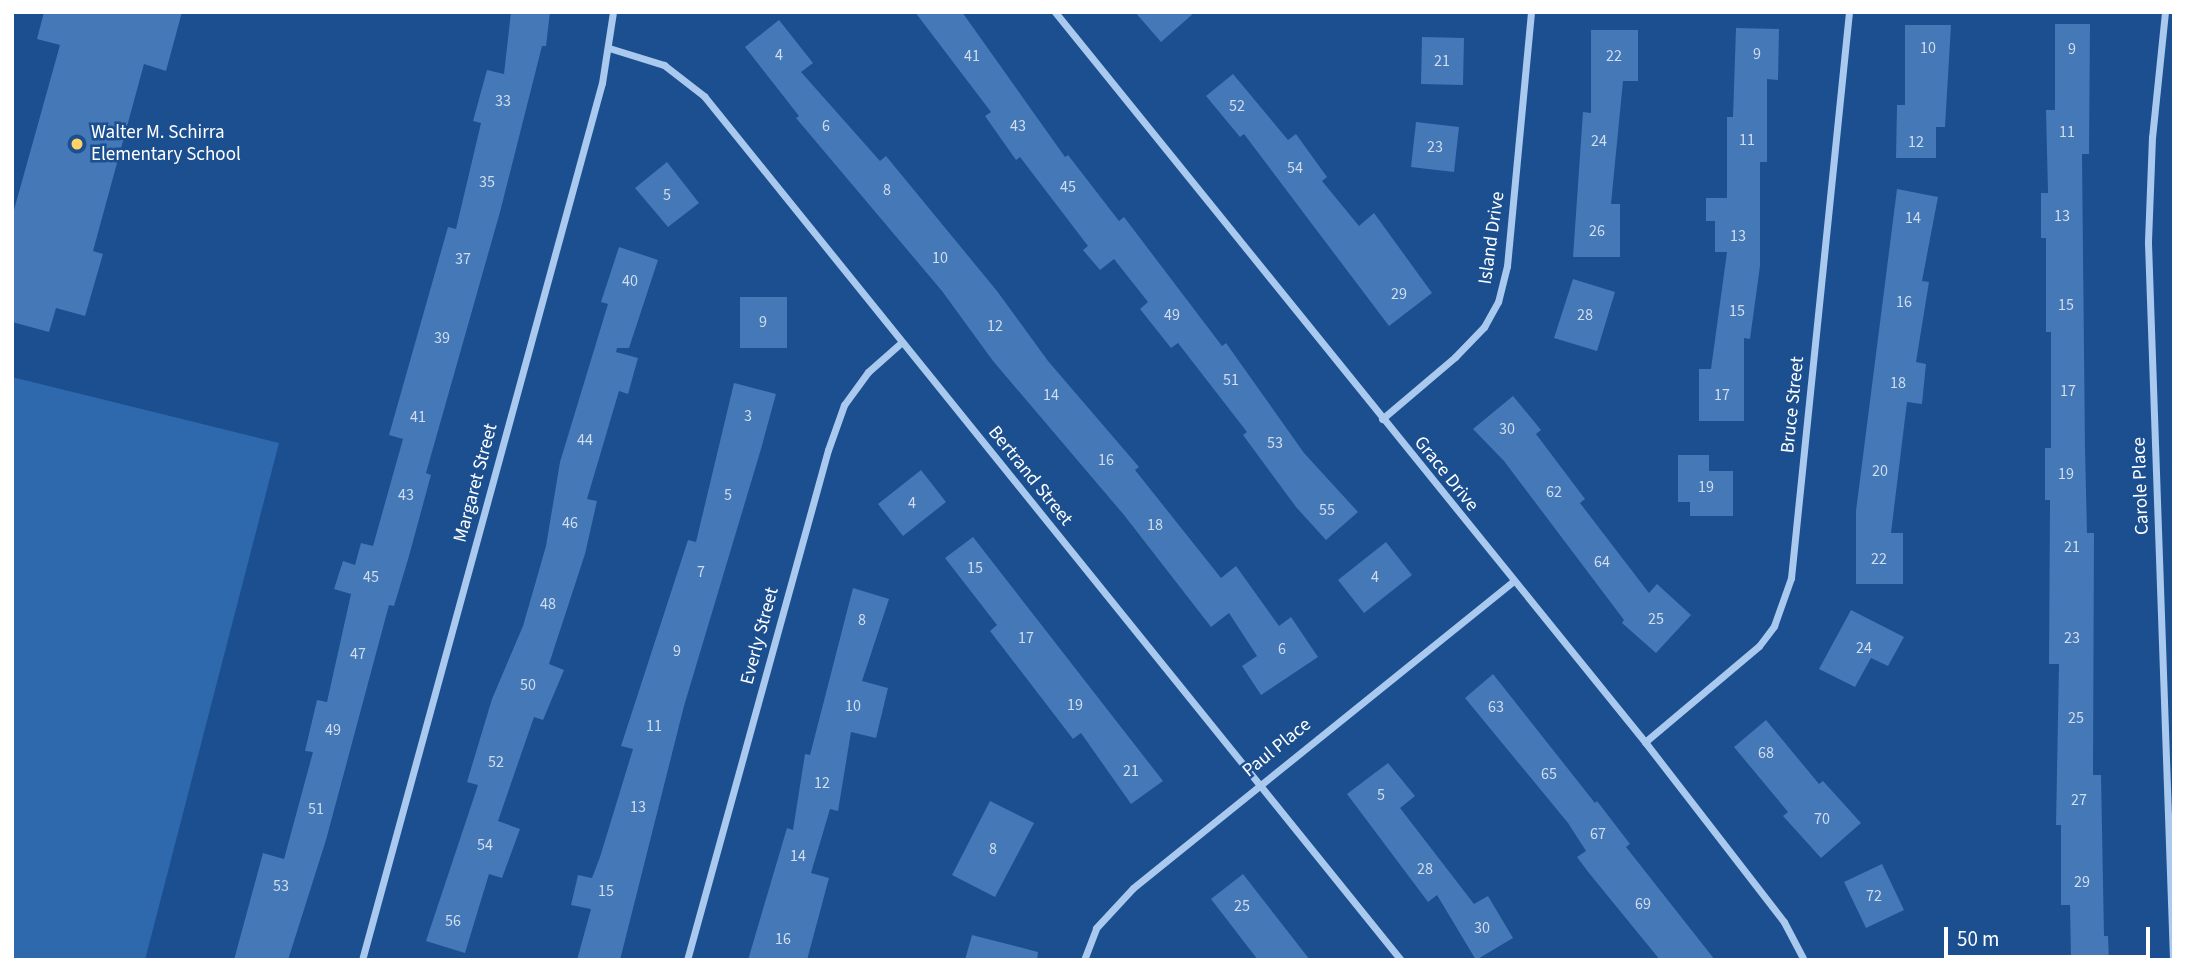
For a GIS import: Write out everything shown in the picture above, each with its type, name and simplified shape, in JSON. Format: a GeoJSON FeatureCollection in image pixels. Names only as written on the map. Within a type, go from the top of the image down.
{"type":"FeatureCollection","features":[{"type":"Feature","properties":{"kind":"street","name":"Margaret Street"},"geometry":{"type":"LineString","coordinates":[[362,960],[609,48],[613,12]]}},
{"type":"Feature","properties":{"kind":"street","name":"Grace Drive"},"geometry":{"type":"LineString","coordinates":[[1055,12],[1512,582],[1646,742],[1784,922],[1804,960]]}},
{"type":"Feature","properties":{"kind":"street","name":"Island Drive"},"geometry":{"type":"LineString","coordinates":[[1382,419],[1455,357],[1484,327],[1498,302],[1507,266],[1531,12]]}},
{"type":"Feature","properties":{"kind":"street","name":"Bruce Street"},"geometry":{"type":"LineString","coordinates":[[1646,742],[1759,646],[1774,626],[1791,578],[1849,12]]}},
{"type":"Feature","properties":{"kind":"street","name":"Carole Place"},"geometry":{"type":"LineString","coordinates":[[2165,12],[2152,137],[2148,243],[2173,960]]}},
{"type":"Feature","properties":{"kind":"street","name":"Bertrand Street"},"geometry":{"type":"LineString","coordinates":[[609,48],[664,65],[704,96],[1401,960]]}},
{"type":"Feature","properties":{"kind":"street","name":"Everly Street"},"geometry":{"type":"LineString","coordinates":[[687,960],[828,450],[844,405],[868,372],[902,342]]}},
{"type":"Feature","properties":{"kind":"street","name":"Paul Place"},"geometry":{"type":"LineString","coordinates":[[1084,960],[1096,928],[1133,888],[1258,784],[1512,582]]}},
{"type":"Feature","properties":{"kind":"shaded area"},"geometry":{"type":"Polygon","coordinates":[[[12,377],[279,443],[145,960],[12,960],[12,377]]]}},
{"type":"Feature","properties":{"kind":"building","name":"Walter M. Schirra Elementary School"},"geometry":{"type":"Polygon","coordinates":[[[44,12],[182,12],[166,71],[144,64],[93,251],[103,254],[85,316],[56,308],[49,332],[12,322],[12,217],[60,45],[37,39],[44,12]]]}},
{"type":"Feature","properties":{"kind":"building"},"geometry":{"type":"Polygon","coordinates":[[[511,12],[550,12],[546,46],[542,46],[500,212],[426,473],[431,475],[409,556],[394,606],[389,605],[326,840],[288,960],[234,960],[263,853],[284,859],[313,752],[305,751],[317,700],[327,702],[351,594],[334,589],[343,561],[355,565],[361,543],[373,546],[403,439],[389,435],[448,227],[456,229],[481,123],[473,121],[487,70],[504,74],[511,12]]]}},
{"type":"Feature","properties":{"kind":"building"},"geometry":{"type":"Polygon","coordinates":[[[915,12],[962,12],[1065,157],[1068,155],[1119,221],[1124,217],[1222,346],[1226,343],[1304,453],[1358,512],[1326,540],[1296,507],[1243,435],[1247,432],[1178,343],[1171,348],[1140,309],[1148,302],[1114,259],[1100,270],[1083,250],[1088,246],[1020,157],[1016,160],[985,116],[991,112],[915,12]]]}},
{"type":"Feature","properties":{"kind":"building"},"geometry":{"type":"Polygon","coordinates":[[[1135,12],[1195,12],[1161,42],[1135,12]]]}},
{"type":"Feature","properties":{"kind":"building"},"geometry":{"type":"Polygon","coordinates":[[[779,20],[813,63],[801,72],[880,161],[886,156],[997,291],[1048,361],[1139,467],[1135,470],[1221,578],[1236,566],[1279,626],[1291,617],[1318,657],[1261,695],[1242,666],[1257,656],[1229,613],[1211,627],[1124,515],[993,361],[942,291],[796,118],[799,116],[745,47],[779,20]]]}},
{"type":"Feature","properties":{"kind":"building"},"geometry":{"type":"Polygon","coordinates":[[[2055,24],[2090,24],[2089,154],[2082,154],[2085,448],[2087,533],[2094,533],[2093,775],[2101,775],[2104,936],[2108,936],[2109,960],[2071,960],[2070,905],[2061,905],[2061,825],[2056,825],[2059,664],[2049,664],[2050,500],[2045,500],[2045,448],[2051,448],[2051,332],[2046,332],[2046,238],[2041,238],[2041,193],[2048,193],[2046,110],[2055,110],[2055,24]]]}},
{"type":"Feature","properties":{"kind":"building"},"geometry":{"type":"Polygon","coordinates":[[[1905,25],[1951,25],[1945,127],[1936,127],[1936,158],[1896,158],[1897,105],[1905,105],[1905,25]]]}},
{"type":"Feature","properties":{"kind":"building"},"geometry":{"type":"Polygon","coordinates":[[[1736,28],[1779,29],[1778,80],[1767,79],[1767,162],[1760,162],[1760,266],[1750,339],[1744,338],[1744,421],[1699,421],[1699,369],[1711,369],[1727,252],[1715,252],[1715,221],[1706,221],[1706,198],[1727,198],[1727,117],[1733,117],[1736,28]]]}},
{"type":"Feature","properties":{"kind":"building"},"geometry":{"type":"Polygon","coordinates":[[[1591,30],[1638,30],[1638,81],[1623,81],[1611,204],[1620,204],[1620,257],[1573,257],[1583,112],[1591,113],[1591,30]]]}},
{"type":"Feature","properties":{"kind":"building"},"geometry":{"type":"Polygon","coordinates":[[[1422,37],[1464,38],[1463,85],[1421,84],[1422,37]]]}},
{"type":"Feature","properties":{"kind":"building"},"geometry":{"type":"Polygon","coordinates":[[[1233,74],[1288,140],[1296,134],[1327,177],[1322,181],[1359,226],[1374,213],[1432,293],[1389,326],[1244,134],[1240,137],[1206,96],[1233,74]]]}},
{"type":"Feature","properties":{"kind":"building"},"geometry":{"type":"Polygon","coordinates":[[[1416,122],[1459,127],[1454,172],[1411,167],[1416,122]]]}},
{"type":"Feature","properties":{"kind":"building"},"geometry":{"type":"Polygon","coordinates":[[[667,162],[699,203],[668,227],[635,188],[667,162]]]}},
{"type":"Feature","properties":{"kind":"building"},"geometry":{"type":"Polygon","coordinates":[[[1897,189],[1938,197],[1922,281],[1929,282],[1916,362],[1926,364],[1922,404],[1907,402],[1891,533],[1903,533],[1903,584],[1856,584],[1856,511],[1897,189]]]}},
{"type":"Feature","properties":{"kind":"building"},"geometry":{"type":"Polygon","coordinates":[[[619,247],[658,260],[629,348],[617,348],[616,352],[638,358],[628,394],[619,391],[587,499],[597,501],[585,554],[549,664],[564,670],[543,720],[534,717],[498,821],[520,829],[502,878],[489,874],[465,953],[426,941],[478,785],[467,782],[492,699],[523,626],[546,546],[560,462],[608,304],[601,302],[619,247]]]}},
{"type":"Feature","properties":{"kind":"building"},"geometry":{"type":"Polygon","coordinates":[[[1573,279],[1615,292],[1597,351],[1554,338],[1573,279]]]}},
{"type":"Feature","properties":{"kind":"building"},"geometry":{"type":"Polygon","coordinates":[[[740,297],[787,297],[787,348],[740,348],[740,297]]]}},
{"type":"Feature","properties":{"kind":"building"},"geometry":{"type":"Polygon","coordinates":[[[734,383],[776,394],[684,706],[620,960],[577,960],[591,909],[571,905],[578,875],[592,878],[600,857],[633,749],[621,746],[688,540],[696,542],[734,383]]]}},
{"type":"Feature","properties":{"kind":"building"},"geometry":{"type":"Polygon","coordinates":[[[1513,396],[1541,430],[1536,434],[1585,499],[1580,503],[1649,593],[1657,584],[1691,615],[1656,653],[1622,623],[1624,620],[1504,461],[1473,429],[1513,396]]]}},
{"type":"Feature","properties":{"kind":"building"},"geometry":{"type":"Polygon","coordinates":[[[1678,455],[1709,455],[1709,471],[1733,471],[1733,516],[1690,516],[1690,502],[1678,502],[1678,455]]]}},
{"type":"Feature","properties":{"kind":"building"},"geometry":{"type":"Polygon","coordinates":[[[921,470],[946,502],[903,536],[878,504],[921,470]]]}},
{"type":"Feature","properties":{"kind":"building"},"geometry":{"type":"Polygon","coordinates":[[[973,537],[1163,781],[1131,804],[1081,733],[1073,739],[990,631],[997,625],[945,558],[973,537]]]}},
{"type":"Feature","properties":{"kind":"building"},"geometry":{"type":"Polygon","coordinates":[[[1386,542],[1412,575],[1364,613],[1338,580],[1386,542]]]}},
{"type":"Feature","properties":{"kind":"building"},"geometry":{"type":"Polygon","coordinates":[[[853,588],[889,599],[862,681],[888,688],[876,738],[851,732],[838,811],[830,809],[811,873],[829,878],[807,960],[748,960],[787,828],[793,830],[805,754],[810,755],[853,588]]]}},
{"type":"Feature","properties":{"kind":"building"},"geometry":{"type":"Polygon","coordinates":[[[1851,610],[1904,637],[1888,666],[1871,658],[1855,687],[1819,669],[1851,610]]]}},
{"type":"Feature","properties":{"kind":"building"},"geometry":{"type":"Polygon","coordinates":[[[1493,674],[1595,803],[1597,801],[1630,844],[1626,847],[1715,960],[1660,960],[1589,873],[1577,857],[1586,851],[1568,823],[1465,698],[1493,674]]]}},
{"type":"Feature","properties":{"kind":"building"},"geometry":{"type":"Polygon","coordinates":[[[1766,720],[1819,784],[1823,781],[1861,823],[1821,858],[1783,816],[1788,812],[1734,747],[1766,720]]]}},
{"type":"Feature","properties":{"kind":"building"},"geometry":{"type":"Polygon","coordinates":[[[1388,763],[1415,796],[1400,808],[1474,904],[1488,896],[1513,938],[1476,960],[1437,895],[1428,902],[1347,794],[1388,763]]]}},
{"type":"Feature","properties":{"kind":"building"},"geometry":{"type":"Polygon","coordinates":[[[990,801],[1034,823],[995,897],[952,875],[990,801]]]}},
{"type":"Feature","properties":{"kind":"building"},"geometry":{"type":"Polygon","coordinates":[[[1882,864],[1904,910],[1866,928],[1844,882],[1882,864]]]}},
{"type":"Feature","properties":{"kind":"building"},"geometry":{"type":"Polygon","coordinates":[[[1243,874],[1310,960],[1258,960],[1211,899],[1243,874]]]}},
{"type":"Feature","properties":{"kind":"building"},"geometry":{"type":"Polygon","coordinates":[[[972,935],[1038,952],[1037,960],[965,960],[972,935]]]}},
{"type":"Feature","properties":{"kind":"place","name":"Walter M. Schirra Elementary School"},"geometry":{"type":"Point","coordinates":[77,144]}}]}
